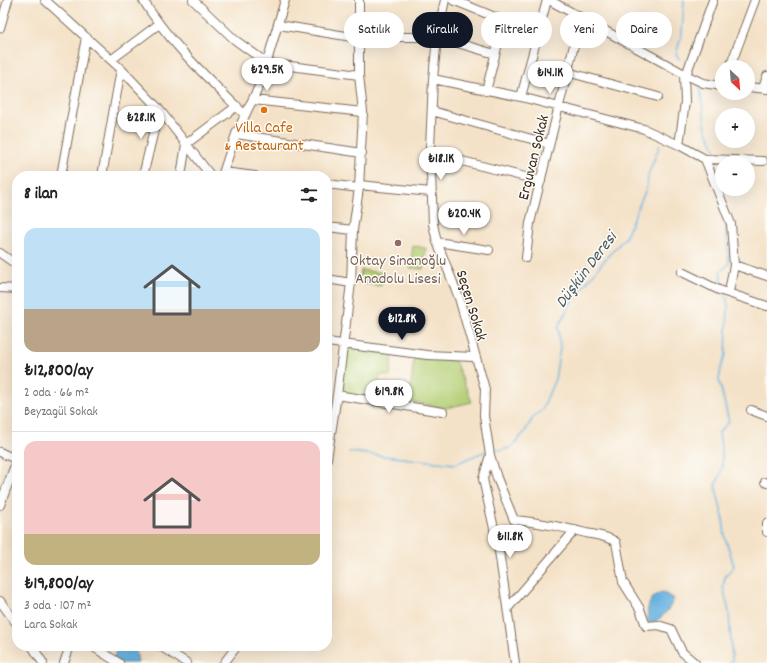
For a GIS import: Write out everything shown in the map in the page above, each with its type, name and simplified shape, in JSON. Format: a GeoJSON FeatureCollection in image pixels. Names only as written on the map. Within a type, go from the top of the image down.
{"type":"FeatureCollection","features":[{"type":"Feature","properties":{"kind":"street"},"geometry":{"type":"LineString","coordinates":[[0,28],[8,0]]}},
{"type":"Feature","properties":{"kind":"street"},"geometry":{"type":"LineString","coordinates":[[45,0],[121,69],[159,109],[207,171]]}},
{"type":"Feature","properties":{"kind":"street"},"geometry":{"type":"LineString","coordinates":[[143,0],[159,24],[192,61],[245,115]]}},
{"type":"Feature","properties":{"kind":"street"},"geometry":{"type":"LineString","coordinates":[[193,0],[235,40],[267,63],[359,75]]}},
{"type":"Feature","properties":{"kind":"street"},"geometry":{"type":"LineString","coordinates":[[224,171],[236,134],[253,100],[267,63],[285,0]]}},
{"type":"Feature","properties":{"kind":"street"},"geometry":{"type":"LineString","coordinates":[[359,0],[359,12]]}},
{"type":"Feature","properties":{"kind":"street","name":"Seçen Sokak"},"geometry":{"type":"LineString","coordinates":[[442,12],[445,0]]}},
{"type":"Feature","properties":{"kind":"street"},"geometry":{"type":"LineString","coordinates":[[454,0],[484,12]]}},
{"type":"Feature","properties":{"kind":"street"},"geometry":{"type":"LineString","coordinates":[[544,12],[548,0],[571,12]]}},
{"type":"Feature","properties":{"kind":"street"},"geometry":{"type":"LineString","coordinates":[[679,145],[685,102],[685,74],[714,0]]}},
{"type":"Feature","properties":{"kind":"street"},"geometry":{"type":"LineString","coordinates":[[733,60],[756,0]]}},
{"type":"Feature","properties":{"kind":"street"},"geometry":{"type":"LineString","coordinates":[[111,60],[159,24]]}},
{"type":"Feature","properties":{"kind":"street"},"geometry":{"type":"LineString","coordinates":[[279,24],[344,35]]}},
{"type":"Feature","properties":{"kind":"street"},"geometry":{"type":"LineString","coordinates":[[608,32],[703,83],[715,85]]}},
{"type":"Feature","properties":{"kind":"street"},"geometry":{"type":"LineString","coordinates":[[64,171],[86,37]]}},
{"type":"Feature","properties":{"kind":"street"},"geometry":{"type":"LineString","coordinates":[[332,426],[351,283],[353,230],[362,152],[363,112],[359,75],[358,48]]}},
{"type":"Feature","properties":{"kind":"street","name":"Seçen Sokak"},"geometry":{"type":"LineString","coordinates":[[436,48],[430,153],[433,224],[437,242],[459,298],[485,389],[484,416],[490,455],[496,478],[514,520],[534,521],[575,530]]}},
{"type":"Feature","properties":{"kind":"street"},"geometry":{"type":"LineString","coordinates":[[473,48],[495,54]]}},
{"type":"Feature","properties":{"kind":"street"},"geometry":{"type":"LineString","coordinates":[[486,91],[497,48]]}},
{"type":"Feature","properties":{"kind":"street"},"geometry":{"type":"LineString","coordinates":[[521,97],[534,48]]}},
{"type":"Feature","properties":{"kind":"street","name":"Erguvan Sokak"},"geometry":{"type":"LineString","coordinates":[[526,258],[530,223],[573,48]]}},
{"type":"Feature","properties":{"kind":"street"},"geometry":{"type":"LineString","coordinates":[[103,171],[121,69]]}},
{"type":"Feature","properties":{"kind":"street"},"geometry":{"type":"LineString","coordinates":[[567,72],[658,97]]}},
{"type":"Feature","properties":{"kind":"street"},"geometry":{"type":"LineString","coordinates":[[755,87],[765,88],[767,76]]}},
{"type":"Feature","properties":{"kind":"street"},"geometry":{"type":"LineString","coordinates":[[433,79],[521,97],[644,130],[679,145],[705,159],[763,161]]}},
{"type":"Feature","properties":{"kind":"street"},"geometry":{"type":"LineString","coordinates":[[253,100],[363,112]]}},
{"type":"Feature","properties":{"kind":"street"},"geometry":{"type":"LineString","coordinates":[[182,171],[186,144],[237,106]]}},
{"type":"Feature","properties":{"kind":"street"},"geometry":{"type":"LineString","coordinates":[[144,171],[159,109]]}},
{"type":"Feature","properties":{"kind":"street"},"geometry":{"type":"LineString","coordinates":[[432,111],[549,144]]}},
{"type":"Feature","properties":{"kind":"street"},"geometry":{"type":"LineString","coordinates":[[236,134],[362,152]]}},
{"type":"Feature","properties":{"kind":"street"},"geometry":{"type":"LineString","coordinates":[[430,153],[541,180]]}},
{"type":"Feature","properties":{"kind":"street"},"geometry":{"type":"LineString","coordinates":[[705,159],[731,224],[734,265],[729,292]]}},
{"type":"Feature","properties":{"kind":"street"},"geometry":{"type":"LineString","coordinates":[[332,184],[431,192]]}},
{"type":"Feature","properties":{"kind":"street"},"geometry":{"type":"LineString","coordinates":[[332,228],[353,230]]}},
{"type":"Feature","properties":{"kind":"street"},"geometry":{"type":"LineString","coordinates":[[437,242],[488,250]]}},
{"type":"Feature","properties":{"kind":"street"},"geometry":{"type":"LineString","coordinates":[[0,253],[12,261]]}},
{"type":"Feature","properties":{"kind":"street"},"geometry":{"type":"LineString","coordinates":[[734,265],[767,276]]}},
{"type":"Feature","properties":{"kind":"street"},"geometry":{"type":"LineString","coordinates":[[682,272],[719,290],[729,292],[767,306]]}},
{"type":"Feature","properties":{"kind":"street"},"geometry":{"type":"LineString","coordinates":[[332,280],[351,283]]}},
{"type":"Feature","properties":{"kind":"street"},"geometry":{"type":"LineString","coordinates":[[0,288],[12,289]]}},
{"type":"Feature","properties":{"kind":"street"},"geometry":{"type":"LineString","coordinates":[[332,343],[427,355],[475,357]]}},
{"type":"Feature","properties":{"kind":"street"},"geometry":{"type":"LineString","coordinates":[[337,395],[444,412]]}},
{"type":"Feature","properties":{"kind":"street"},"geometry":{"type":"LineString","coordinates":[[751,410],[767,416]]}},
{"type":"Feature","properties":{"kind":"street"},"geometry":{"type":"LineString","coordinates":[[0,452],[12,458]]}},
{"type":"Feature","properties":{"kind":"street"},"geometry":{"type":"LineString","coordinates":[[490,455],[482,478],[499,551],[515,663]]}},
{"type":"Feature","properties":{"kind":"street"},"geometry":{"type":"LineString","coordinates":[[0,505],[12,473]]}},
{"type":"Feature","properties":{"kind":"street"},"geometry":{"type":"LineString","coordinates":[[767,523],[767,532]]}},
{"type":"Feature","properties":{"kind":"street"},"geometry":{"type":"LineString","coordinates":[[508,608],[575,530],[611,539],[616,542],[623,582],[640,609],[646,626],[658,625],[671,629],[682,652],[695,663]]}},
{"type":"Feature","properties":{"kind":"street"},"geometry":{"type":"LineString","coordinates":[[0,601],[12,617]]}},
{"type":"Feature","properties":{"kind":"street"},"geometry":{"type":"LineString","coordinates":[[35,651],[42,663]]}},
{"type":"Feature","properties":{"kind":"street"},"geometry":{"type":"LineString","coordinates":[[64,663],[68,651]]}},
{"type":"Feature","properties":{"kind":"street"},"geometry":{"type":"LineString","coordinates":[[100,651],[119,663]]}},
{"type":"Feature","properties":{"kind":"street"},"geometry":{"type":"LineString","coordinates":[[168,651],[187,663]]}},
{"type":"Feature","properties":{"kind":"street"},"geometry":{"type":"LineString","coordinates":[[224,663],[232,651]]}},
{"type":"Feature","properties":{"kind":"green space"},"geometry":{"type":"Polygon","coordinates":[[[413,246],[426,248],[423,269],[410,268],[413,246]]]}},
{"type":"Feature","properties":{"kind":"green space"},"geometry":{"type":"Polygon","coordinates":[[[361,270],[383,273],[381,286],[359,283],[361,270]]]}},
{"type":"Feature","properties":{"kind":"green space"},"geometry":{"type":"Polygon","coordinates":[[[345,347],[393,354],[390,376],[380,375],[376,398],[347,395],[340,391],[345,347]]]}},
{"type":"Feature","properties":{"kind":"green space"},"geometry":{"type":"Polygon","coordinates":[[[414,357],[455,361],[472,402],[446,408],[409,402],[414,357]]]}},
{"type":"Feature","properties":{"kind":"water"},"geometry":{"type":"Polygon","coordinates":[[[662,592],[674,599],[670,607],[661,617],[649,623],[649,604],[654,597],[662,592]]]}},
{"type":"Feature","properties":{"kind":"water"},"geometry":{"type":"Polygon","coordinates":[[[116,651],[136,651],[138,663],[112,663],[116,651]]]}},
{"type":"Feature","properties":{"kind":"waterway"},"geometry":{"type":"LineString","coordinates":[[679,59],[676,54],[682,33],[684,0]]}},
{"type":"Feature","properties":{"kind":"waterway"},"geometry":{"type":"LineString","coordinates":[[700,88],[706,129],[715,148],[715,155]]}},
{"type":"Feature","properties":{"kind":"waterway","name":"Düşkün Deresi"},"geometry":{"type":"LineString","coordinates":[[491,449],[501,450],[510,448],[524,433],[534,416],[542,410],[555,379],[560,348],[558,327],[572,301],[607,257],[625,238],[647,187],[648,175],[660,145]]}},
{"type":"Feature","properties":{"kind":"waterway"},"geometry":{"type":"LineString","coordinates":[[724,288],[720,272],[729,264],[725,218]]}},
{"type":"Feature","properties":{"kind":"waterway"},"geometry":{"type":"LineString","coordinates":[[726,295],[728,306],[726,354],[719,380],[729,422],[719,432],[722,466],[719,479],[715,485],[723,517],[725,537],[734,566],[725,577],[723,587],[729,612],[732,660],[730,663]]}},
{"type":"Feature","properties":{"kind":"waterway","name":"Düşkün Deresi"},"geometry":{"type":"LineString","coordinates":[[349,452],[455,464],[486,451]]}},
{"type":"Feature","properties":{"kind":"place","name":"Villa Cafe & Restaurant"},"geometry":{"type":"Point","coordinates":[264,110]}},
{"type":"Feature","properties":{"kind":"place","name":"Oktay Sinanoğlu Anadolu Lisesi"},"geometry":{"type":"Point","coordinates":[398,243]}}]}
